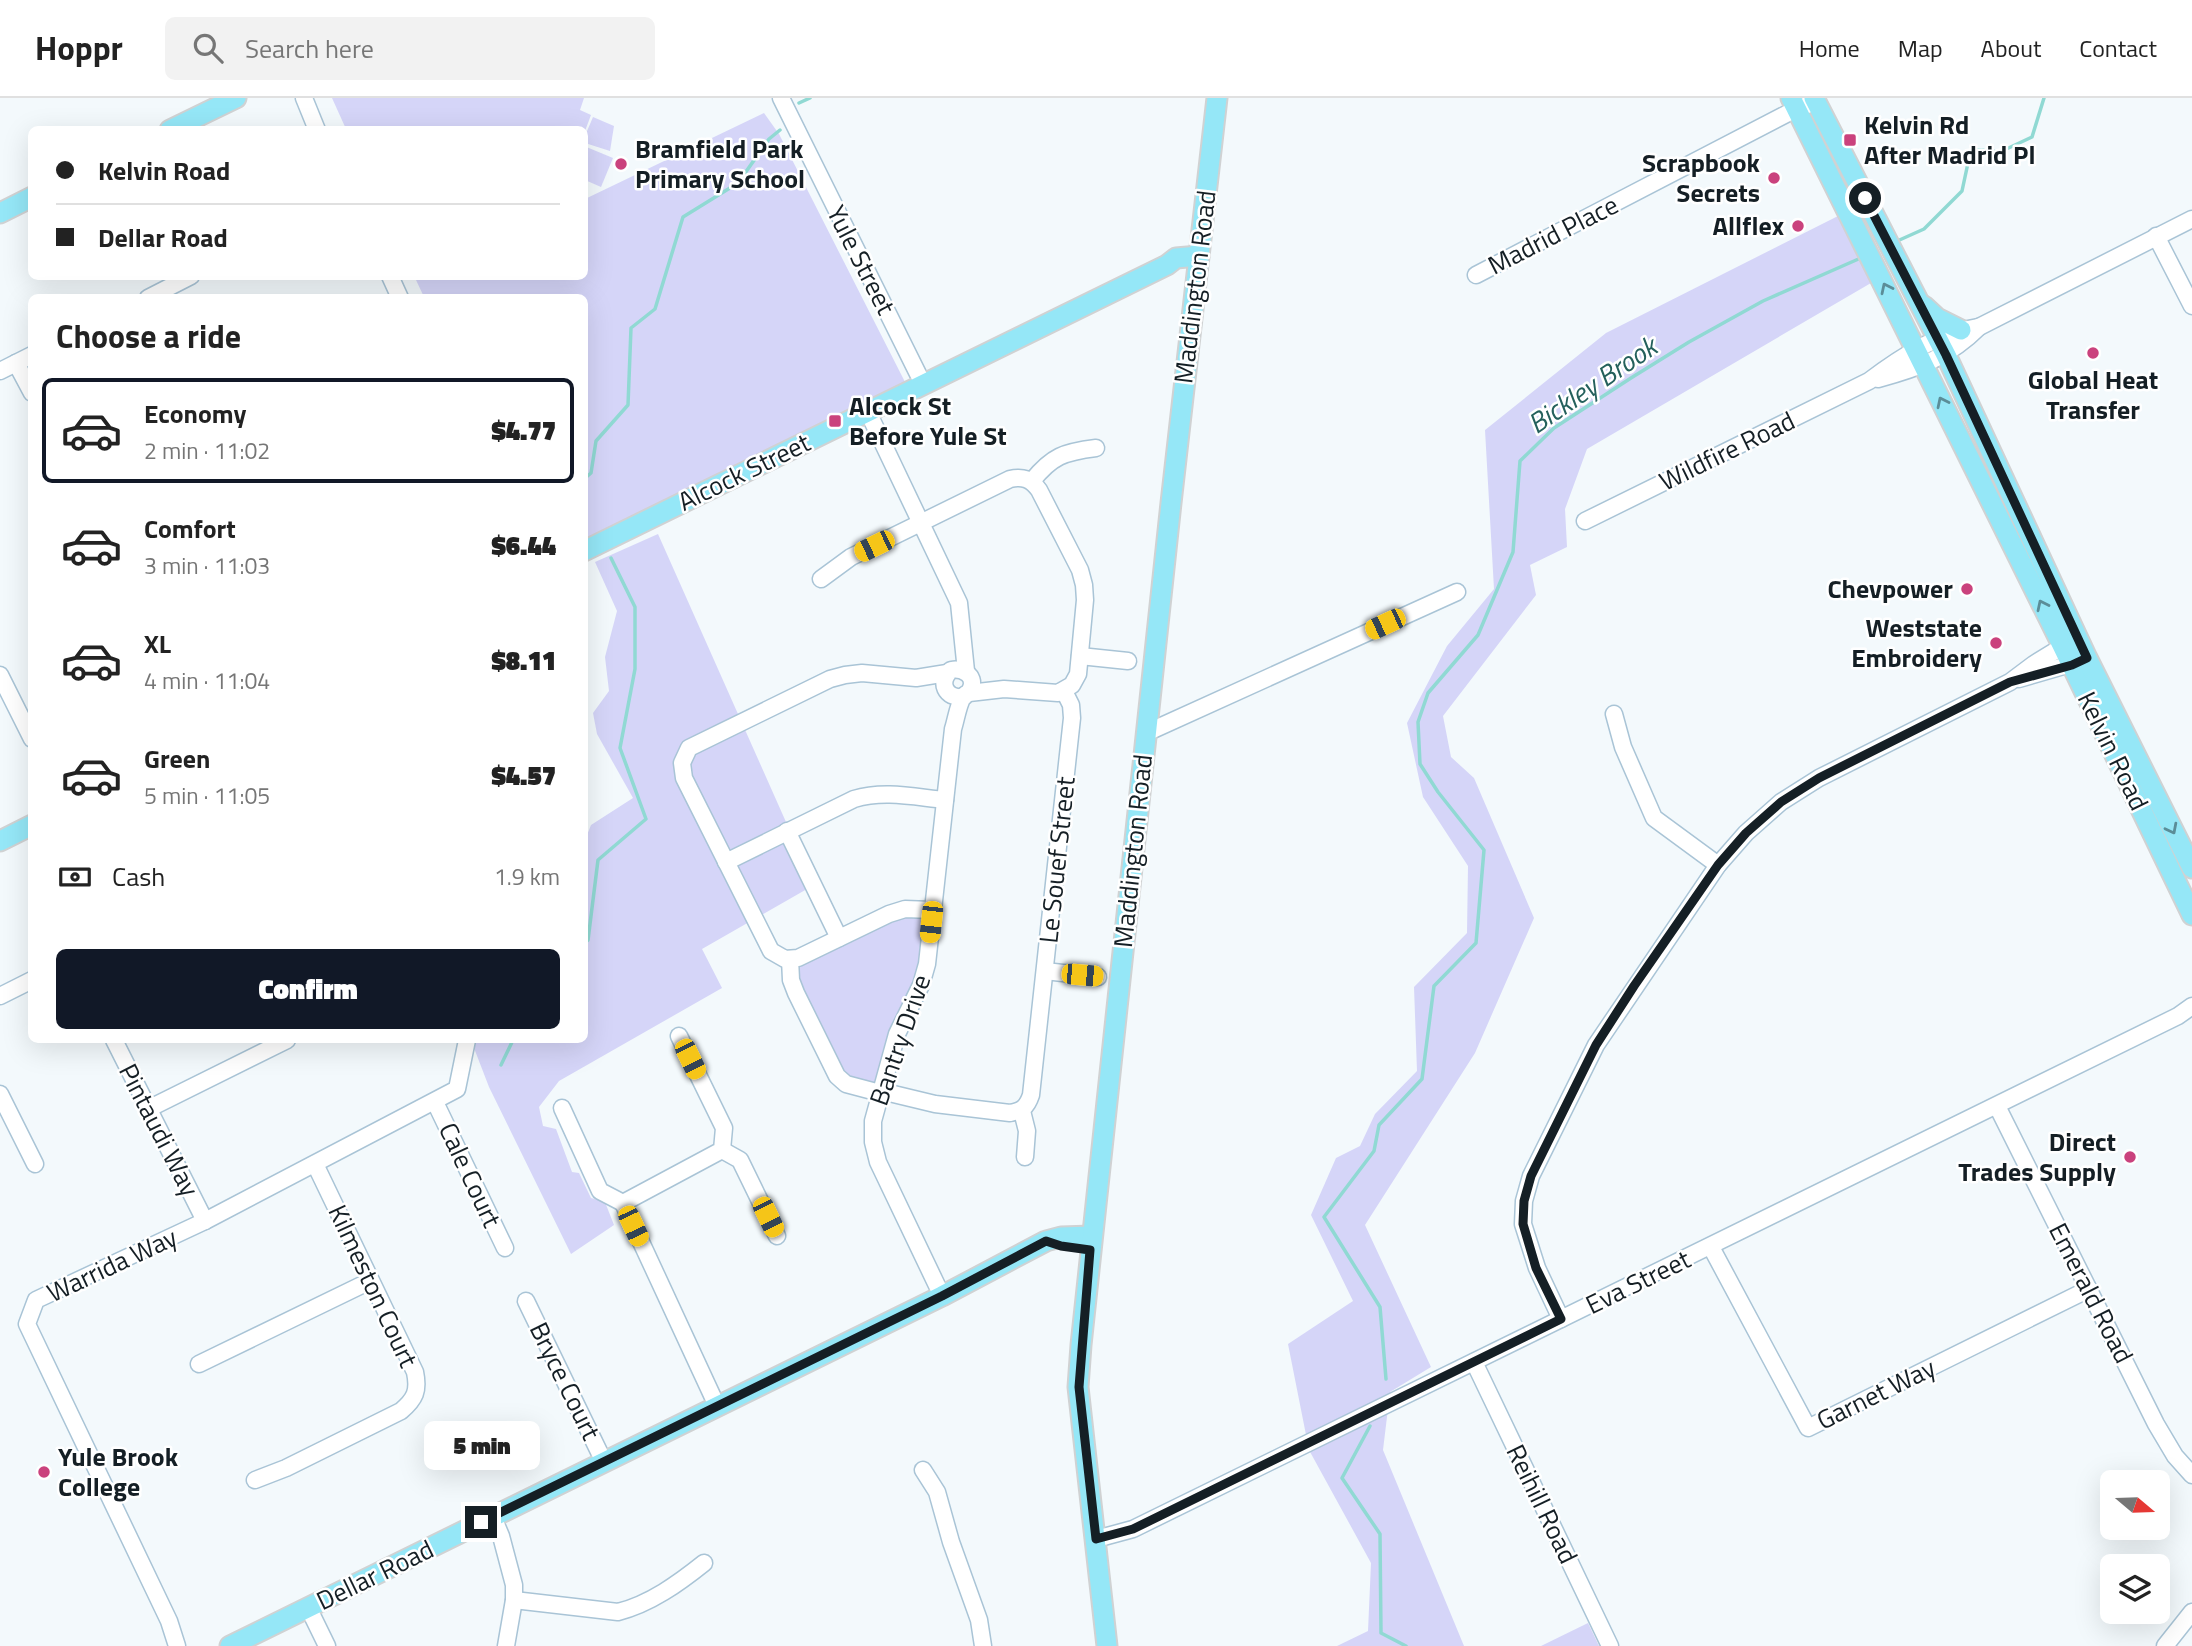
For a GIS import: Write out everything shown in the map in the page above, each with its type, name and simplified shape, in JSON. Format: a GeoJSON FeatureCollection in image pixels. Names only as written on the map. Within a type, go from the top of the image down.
{"type":"FeatureCollection","features":[{"type":"Feature","properties":{"kind":"main road"},"geometry":{"type":"LineString","coordinates":[[178,126],[236,98]]}},
{"type":"Feature","properties":{"kind":"main road","name":"Maddington Road"},"geometry":{"type":"LineString","coordinates":[[1107,1646],[1079,1387],[1091,1243],[1217,98]]}},
{"type":"Feature","properties":{"kind":"main road","name":"Kelvin Road"},"geometry":{"type":"LineString","coordinates":[[1815,100],[1942,347],[2079,661],[2125,777],[2192,915]]}},
{"type":"Feature","properties":{"kind":"main road","name":"Kelvin Road"},"geometry":{"type":"LineString","coordinates":[[1794,103],[1920,357],[2070,642]]}},
{"type":"Feature","properties":{"kind":"main road"},"geometry":{"type":"LineString","coordinates":[[0,213],[28,199]]}},
{"type":"Feature","properties":{"kind":"main road","name":"Alcock Street"},"geometry":{"type":"LineString","coordinates":[[588,549],[1167,265],[1176,258],[1198,263]]}},
{"type":"Feature","properties":{"kind":"main road"},"geometry":{"type":"LineString","coordinates":[[1918,301],[1937,318],[1970,329]]}},
{"type":"Feature","properties":{"kind":"main road","name":"Kelvin Road"},"geometry":{"type":"LineString","coordinates":[[2079,661],[2132,747],[2192,868]]}},
{"type":"Feature","properties":{"kind":"main road"},"geometry":{"type":"LineString","coordinates":[[2125,777],[2124,752],[2132,747]]}},
{"type":"Feature","properties":{"kind":"main road"},"geometry":{"type":"LineString","coordinates":[[0,841],[28,827]]}},
{"type":"Feature","properties":{"kind":"main road","name":"Dellar Road"},"geometry":{"type":"LineString","coordinates":[[230,1646],[942,1296],[1046,1241],[1061,1237],[1091,1243]]}},
{"type":"Feature","properties":{"kind":"street","name":"Yule Street"},"geometry":{"type":"LineString","coordinates":[[781,98],[923,384]]}},
{"type":"Feature","properties":{"kind":"street","name":"Madrid Place"},"geometry":{"type":"LineString","coordinates":[[1476,275],[1794,103],[1815,100]]}},
{"type":"Feature","properties":{"kind":"street"},"geometry":{"type":"LineString","coordinates":[[303,102],[315,126]]}},
{"type":"Feature","properties":{"kind":"street","name":"Wildfire Road"},"geometry":{"type":"LineString","coordinates":[[1585,521],[1942,347],[1970,329],[2192,219]]}},
{"type":"Feature","properties":{"kind":"street"},"geometry":{"type":"LineString","coordinates":[[2156,236],[2192,306]]}},
{"type":"Feature","properties":{"kind":"street"},"geometry":{"type":"LineString","coordinates":[[156,294],[183,280]]}},
{"type":"Feature","properties":{"kind":"street"},"geometry":{"type":"LineString","coordinates":[[0,371],[28,357]]}},
{"type":"Feature","properties":{"kind":"street"},"geometry":{"type":"LineString","coordinates":[[16,363],[28,386]]}},
{"type":"Feature","properties":{"kind":"street"},"geometry":{"type":"LineString","coordinates":[[868,412],[959,603],[962,636],[958,672],[943,682],[957,694]]}},
{"type":"Feature","properties":{"kind":"street"},"geometry":{"type":"LineString","coordinates":[[1032,481],[1045,465],[1058,456],[1096,448]]}},
{"type":"Feature","properties":{"kind":"street"},"geometry":{"type":"LineString","coordinates":[[821,579],[851,558],[1010,479],[1018,477],[1032,481],[1039,489],[1080,570],[1084,585],[1085,600],[1076,679],[1064,691],[1052,693],[1004,689],[957,694],[916,678]]}},
{"type":"Feature","properties":{"kind":"street"},"geometry":{"type":"LineString","coordinates":[[1146,733],[1457,592]]}},
{"type":"Feature","properties":{"kind":"street"},"geometry":{"type":"LineString","coordinates":[[1561,1319],[1536,1268],[1523,1224],[1524,1201],[1531,1176],[1596,1045],[1718,865],[1746,833],[1781,802],[1819,778],[2010,682],[2070,642]]}},
{"type":"Feature","properties":{"kind":"street"},"geometry":{"type":"LineString","coordinates":[[1080,656],[1128,662]]}},
{"type":"Feature","properties":{"kind":"street"},"geometry":{"type":"LineString","coordinates":[[2010,682],[2079,661]]}},
{"type":"Feature","properties":{"kind":"street"},"geometry":{"type":"LineString","coordinates":[[957,694],[972,684],[958,672]]}},
{"type":"Feature","properties":{"kind":"street"},"geometry":{"type":"LineString","coordinates":[[932,910],[905,909],[889,914],[799,958],[778,957],[771,951],[684,778],[682,763],[689,748],[830,679],[862,673],[916,678],[958,672],[1004,689]]}},
{"type":"Feature","properties":{"kind":"street"},"geometry":{"type":"LineString","coordinates":[[0,675],[28,731]]}},
{"type":"Feature","properties":{"kind":"street","name":"Le Souef Street"},"geometry":{"type":"LineString","coordinates":[[1025,1157],[1027,1131],[1021,1111],[1028,1104],[1031,1095],[1072,718],[1071,705],[1064,691]]}},
{"type":"Feature","properties":{"kind":"street","name":"Bantry Drive"},"geometry":{"type":"LineString","coordinates":[[942,1296],[878,1162],[873,1142],[873,1121],[897,1034],[925,975],[957,694]]}},
{"type":"Feature","properties":{"kind":"street"},"geometry":{"type":"LineString","coordinates":[[1614,714],[1623,747],[1654,818],[1718,865]]}},
{"type":"Feature","properties":{"kind":"street"},"geometry":{"type":"LineString","coordinates":[[726,862],[866,795],[880,793],[945,800]]}},
{"type":"Feature","properties":{"kind":"street"},"geometry":{"type":"LineString","coordinates":[[787,831],[839,938]]}},
{"type":"Feature","properties":{"kind":"street"},"geometry":{"type":"LineString","coordinates":[[790,959],[796,993],[836,1076],[846,1084],[934,1104],[1010,1113],[1021,1111]]}},
{"type":"Feature","properties":{"kind":"street"},"geometry":{"type":"LineString","coordinates":[[1045,971],[1098,976]]}},
{"type":"Feature","properties":{"kind":"street"},"geometry":{"type":"LineString","coordinates":[[0,996],[28,982]]}},
{"type":"Feature","properties":{"kind":"street","name":"Eva Street"},"geometry":{"type":"LineString","coordinates":[[1096,1539],[1133,1529],[2185,1014],[2192,1006]]}},
{"type":"Feature","properties":{"kind":"street"},"geometry":{"type":"LineString","coordinates":[[679,1036],[724,1128],[722,1150]]}},
{"type":"Feature","properties":{"kind":"street","name":"Pintaudi Way"},"geometry":{"type":"LineString","coordinates":[[115,1043],[205,1221]]}},
{"type":"Feature","properties":{"kind":"street","name":"Warrida Way"},"geometry":{"type":"LineString","coordinates":[[177,1646],[169,1621],[27,1324],[36,1300],[205,1221],[457,1089],[466,1043]]}},
{"type":"Feature","properties":{"kind":"street"},"geometry":{"type":"LineString","coordinates":[[148,1109],[259,1046]]}},
{"type":"Feature","properties":{"kind":"street"},"geometry":{"type":"LineString","coordinates":[[0,1094],[35,1164]]}},
{"type":"Feature","properties":{"kind":"street","name":"Cale Court"},"geometry":{"type":"LineString","coordinates":[[435,1102],[505,1248]]}},
{"type":"Feature","properties":{"kind":"street","name":"Emerald Road"},"geometry":{"type":"LineString","coordinates":[[1997,1106],[2156,1424],[2175,1455],[2192,1475]]}},
{"type":"Feature","properties":{"kind":"street"},"geometry":{"type":"LineString","coordinates":[[562,1108],[600,1191],[623,1203],[717,1406]]}},
{"type":"Feature","properties":{"kind":"street"},"geometry":{"type":"LineString","coordinates":[[623,1203],[722,1150]]}},
{"type":"Feature","properties":{"kind":"street"},"geometry":{"type":"LineString","coordinates":[[722,1150],[740,1160],[778,1236]]}},
{"type":"Feature","properties":{"kind":"street","name":"Kilmeston Court"},"geometry":{"type":"LineString","coordinates":[[255,1480],[286,1468],[401,1412],[415,1397],[415,1372],[315,1164]]}},
{"type":"Feature","properties":{"kind":"street","name":"Garnet Way"},"geometry":{"type":"LineString","coordinates":[[1711,1247],[1808,1428],[2089,1289]]}},
{"type":"Feature","properties":{"kind":"street"},"geometry":{"type":"LineString","coordinates":[[199,1364],[370,1281]]}},
{"type":"Feature","properties":{"kind":"street","name":"Bryce Court"},"geometry":{"type":"LineString","coordinates":[[526,1301],[604,1462]]}},
{"type":"Feature","properties":{"kind":"street","name":"Reihill Road"},"geometry":{"type":"LineString","coordinates":[[1474,1362],[1610,1646]]}},
{"type":"Feature","properties":{"kind":"street"},"geometry":{"type":"LineString","coordinates":[[923,1470],[937,1492],[979,1620],[983,1646]]}},
{"type":"Feature","properties":{"kind":"street"},"geometry":{"type":"LineString","coordinates":[[487,1520],[493,1542],[504,1554],[514,1586],[506,1646]]}},
{"type":"Feature","properties":{"kind":"street"},"geometry":{"type":"LineString","coordinates":[[514,1600],[618,1612],[679,1584],[704,1563]]}},
{"type":"Feature","properties":{"kind":"street"},"geometry":{"type":"LineString","coordinates":[[308,1607],[327,1646]]}},
{"type":"Feature","properties":{"kind":"street"},"geometry":{"type":"LineString","coordinates":[[2165,1646],[2192,1612]]}},
{"type":"Feature","properties":{"kind":"street","name":"Warrida Way"},"geometry":{"type":"LineString","coordinates":[[169,1621],[189,1646]]}},
{"type":"Feature","properties":{"kind":"shaded area"},"geometry":{"type":"Polygon","coordinates":[[[332,98],[584,98],[580,110],[591,115],[587,126],[345,126],[332,98]]]}},
{"type":"Feature","properties":{"kind":"shaded area"},"geometry":{"type":"Polygon","coordinates":[[[764,113],[779,134],[905,382],[588,541],[588,294],[423,294],[416,280],[588,280],[588,198],[764,113]]]}},
{"type":"Feature","properties":{"kind":"shaded area"},"geometry":{"type":"Polygon","coordinates":[[[593,117],[614,126],[610,151],[588,144],[588,129],[593,117]]]}},
{"type":"Feature","properties":{"kind":"shaded area"},"geometry":{"type":"Polygon","coordinates":[[[588,148],[613,158],[601,187],[588,181],[588,148]]]}},
{"type":"Feature","properties":{"kind":"shaded area"},"geometry":{"type":"Polygon","coordinates":[[[1840,215],[1871,283],[1587,449],[1565,509],[1567,547],[1530,565],[1536,595],[1443,716],[1451,757],[1474,778],[1534,918],[1475,1053],[1365,1225],[1431,1367],[1390,1392],[1383,1450],[1464,1646],[1337,1646],[1368,1631],[1371,1563],[1309,1450],[1288,1344],[1353,1301],[1311,1215],[1336,1158],[1360,1146],[1375,1114],[1417,1071],[1414,987],[1467,933],[1468,866],[1423,797],[1407,723],[1447,646],[1494,589],[1485,430],[1606,333],[1840,215]]]}},
{"type":"Feature","properties":{"kind":"shaded area"},"geometry":{"type":"Polygon","coordinates":[[[658,534],[814,885],[702,949],[722,988],[559,1081],[539,1107],[543,1126],[556,1129],[572,1172],[579,1173],[591,1198],[605,1202],[614,1225],[571,1254],[489,1087],[474,1048],[475,1043],[588,1043],[588,832],[591,825],[633,798],[597,734],[593,713],[609,691],[605,657],[617,611],[595,562],[658,534]]]}},
{"type":"Feature","properties":{"kind":"shaded area"},"geometry":{"type":"Polygon","coordinates":[[[924,909],[929,946],[880,1093],[846,1084],[831,1064],[790,959],[924,909]]]}},
{"type":"Feature","properties":{"kind":"shaded area"},"geometry":{"type":"Polygon","coordinates":[[[1588,1623],[1599,1646],[1541,1646],[1588,1623]]]}},
{"type":"Feature","properties":{"kind":"waterway"},"geometry":{"type":"LineString","coordinates":[[799,103],[810,98]]}},
{"type":"Feature","properties":{"kind":"waterway","name":"Bickley Brook"},"geometry":{"type":"LineString","coordinates":[[1895,242],[1924,229],[1962,191],[1971,149],[2000,152],[2032,137],[2044,98]]}},
{"type":"Feature","properties":{"kind":"waterway"},"geometry":{"type":"LineString","coordinates":[[588,476],[591,473],[596,441],[628,405],[631,328],[655,309],[683,217],[738,183],[769,139],[780,130]]}},
{"type":"Feature","properties":{"kind":"waterway","name":"Bickley Brook"},"geometry":{"type":"LineString","coordinates":[[1386,1379],[1380,1307],[1324,1217],[1374,1151],[1379,1125],[1422,1079],[1434,986],[1476,943],[1484,850],[1438,792],[1420,764],[1418,722],[1428,693],[1478,635],[1513,552],[1520,461],[1554,428],[1689,342],[1763,301],[1863,257]]}},
{"type":"Feature","properties":{"kind":"waterway"},"geometry":{"type":"LineString","coordinates":[[588,940],[598,860],[646,819],[620,748],[635,669],[635,607],[611,558]]}},
{"type":"Feature","properties":{"kind":"waterway"},"geometry":{"type":"LineString","coordinates":[[501,1065],[512,1043]]}},
{"type":"Feature","properties":{"kind":"waterway","name":"Bickley Brook"},"geometry":{"type":"LineString","coordinates":[[1370,1426],[1342,1478],[1380,1534],[1381,1633],[1406,1646]]}},
{"type":"Feature","properties":{"kind":"place","name":"Kelvin Rd After Madrid Pl"},"geometry":{"type":"Point","coordinates":[1850,140]}},
{"type":"Feature","properties":{"kind":"place","name":"Bramfield Park Primary School"},"geometry":{"type":"Point","coordinates":[621,164]}},
{"type":"Feature","properties":{"kind":"place","name":"Scrapbook Secrets"},"geometry":{"type":"Point","coordinates":[1774,178]}},
{"type":"Feature","properties":{"kind":"place","name":"Allflex"},"geometry":{"type":"Point","coordinates":[1798,226]}},
{"type":"Feature","properties":{"kind":"place","name":"Global Heat Transfer"},"geometry":{"type":"Point","coordinates":[2093,353]}},
{"type":"Feature","properties":{"kind":"place","name":"Alcock St Before Yule St"},"geometry":{"type":"Point","coordinates":[835,421]}},
{"type":"Feature","properties":{"kind":"place","name":"Chevpower"},"geometry":{"type":"Point","coordinates":[1967,589]}},
{"type":"Feature","properties":{"kind":"place","name":"Weststate Embroidery"},"geometry":{"type":"Point","coordinates":[1996,643]}},
{"type":"Feature","properties":{"kind":"place","name":"Direct Trades Supply"},"geometry":{"type":"Point","coordinates":[2130,1157]}},
{"type":"Feature","properties":{"kind":"place","name":"Yule Brook College"},"geometry":{"type":"Point","coordinates":[44,1472]}},
{"type":"Feature","properties":{"kind":"route"},"geometry":{"type":"LineString","coordinates":[[481,1522],[942,1296],[1046,1241],[1090,1250],[1079,1387],[1096,1539],[1133,1529],[1561,1319],[1536,1268],[1523,1224],[1524,1201],[1531,1176],[1596,1045],[1718,865],[1746,833],[1781,802],[1819,778],[2010,682],[2072,665],[2087,658],[1946,355],[1865,198]]}}]}
